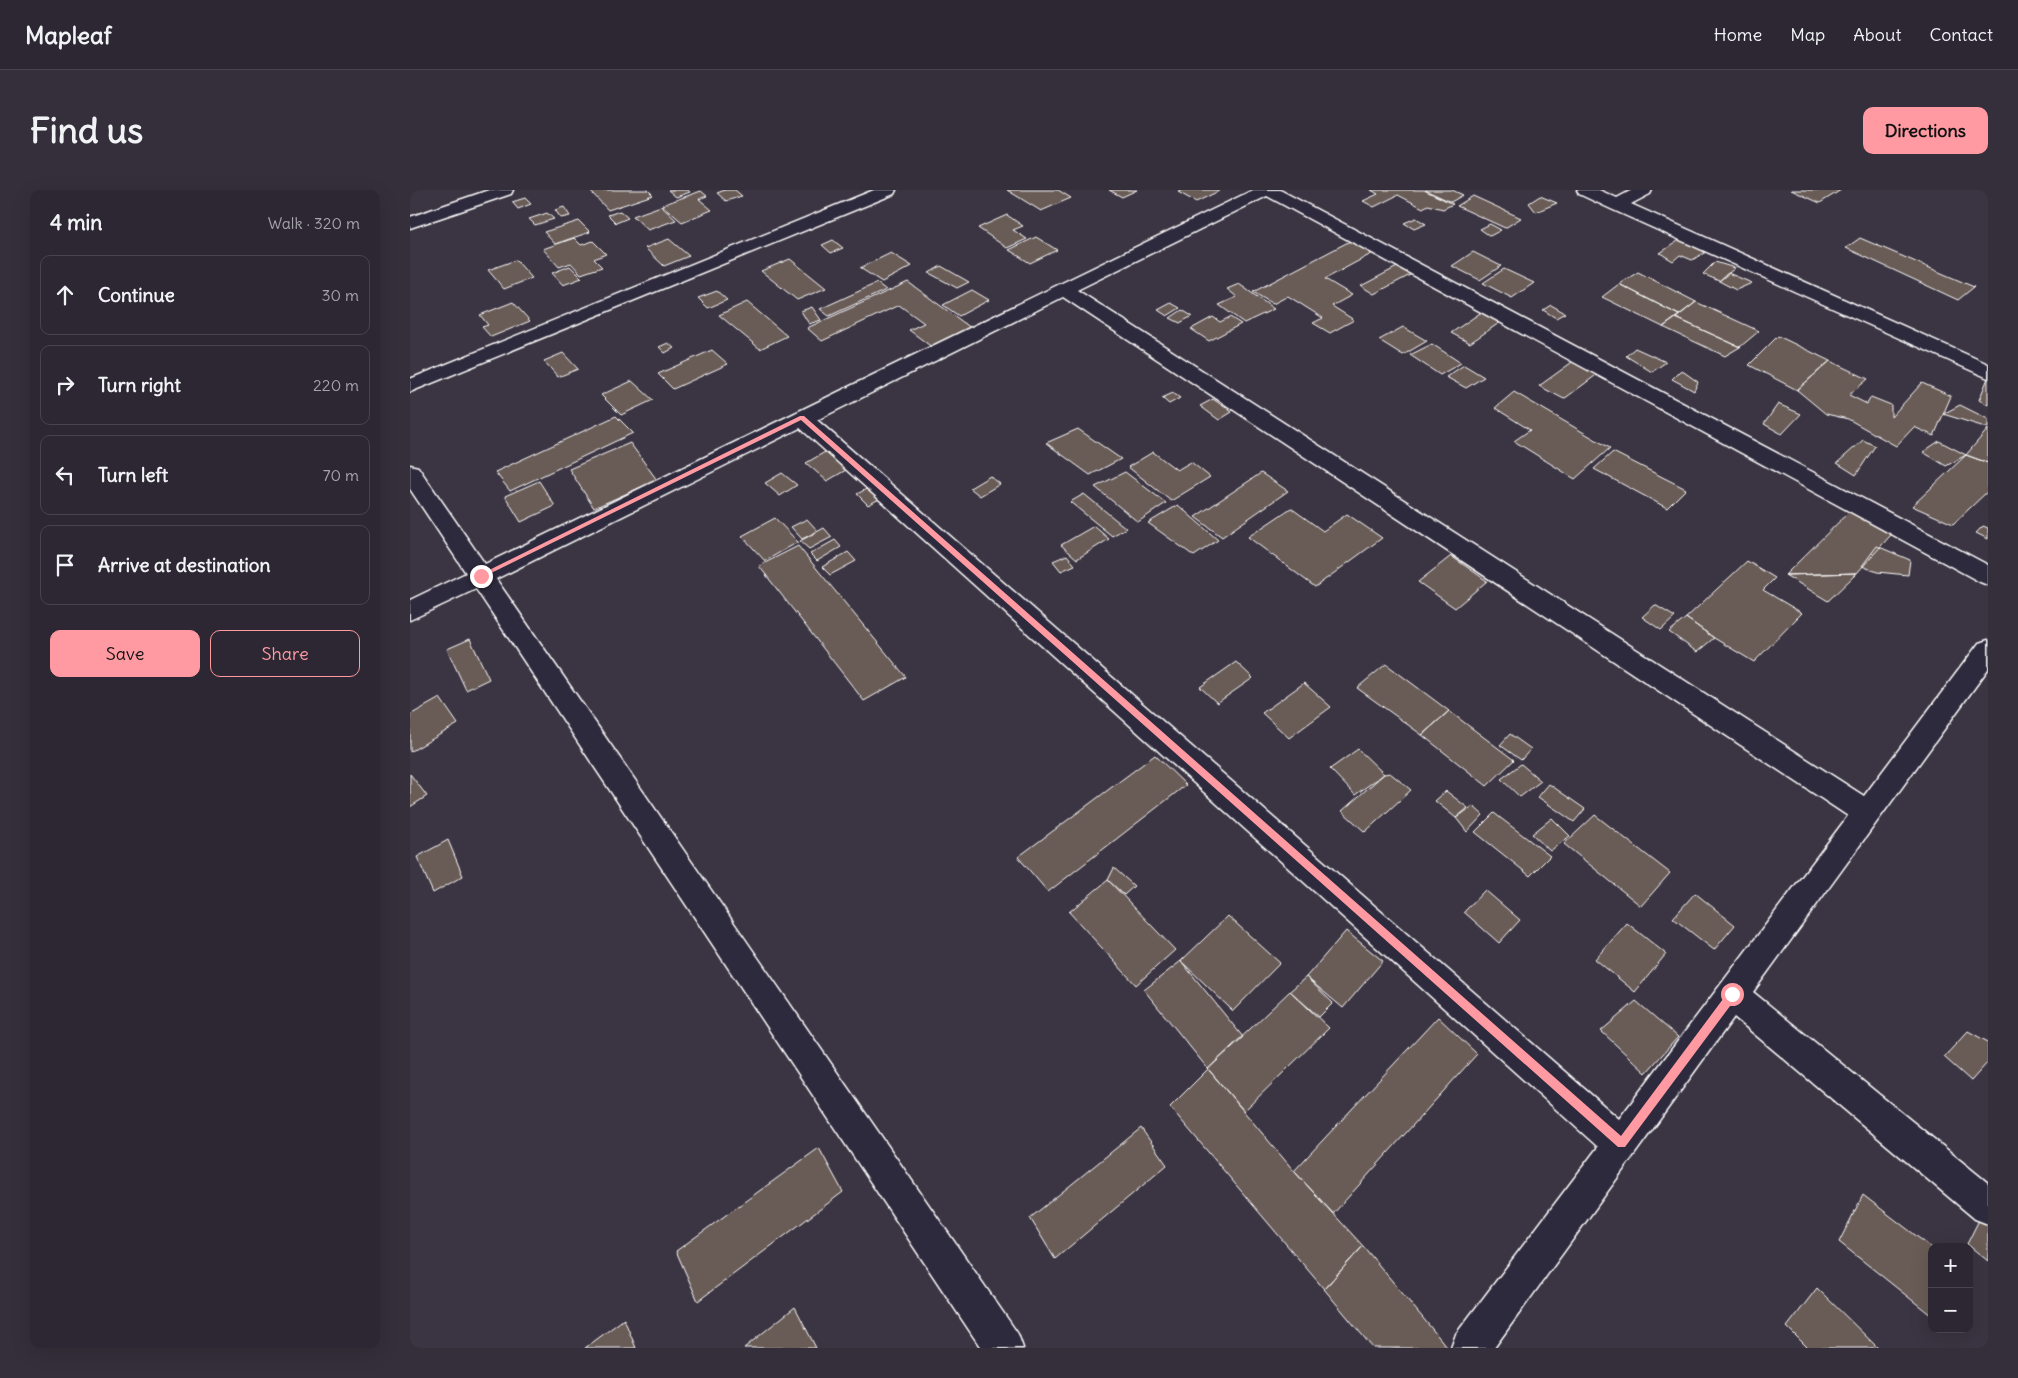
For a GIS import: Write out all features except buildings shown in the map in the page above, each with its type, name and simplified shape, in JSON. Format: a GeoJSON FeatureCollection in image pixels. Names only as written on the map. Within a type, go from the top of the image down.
{"type":"FeatureCollection","features":[{"type":"Feature","properties":{"kind":"street"},"geometry":{"type":"LineString","coordinates":[[410,223],[505,190]]}},
{"type":"Feature","properties":{"kind":"street"},"geometry":{"type":"LineString","coordinates":[[410,386],[888,190]]}},
{"type":"Feature","properties":{"kind":"street"},"geometry":{"type":"LineString","coordinates":[[410,612],[1267,190],[1988,576]]}},
{"type":"Feature","properties":{"kind":"street"},"geometry":{"type":"LineString","coordinates":[[1585,190],[1988,372]]}},
{"type":"Feature","properties":{"kind":"street"},"geometry":{"type":"LineString","coordinates":[[1617,205],[1644,190]]}},
{"type":"Feature","properties":{"kind":"street"},"geometry":{"type":"LineString","coordinates":[[1064,290],[1867,813]]}},
{"type":"Feature","properties":{"kind":"street"},"geometry":{"type":"LineString","coordinates":[[802,418],[1621,1144]]}},
{"type":"Feature","properties":{"kind":"street"},"geometry":{"type":"LineString","coordinates":[[410,472],[1004,1348]]}},
{"type":"Feature","properties":{"kind":"street"},"geometry":{"type":"LineString","coordinates":[[1470,1348],[1988,650]]}},
{"type":"Feature","properties":{"kind":"street"},"geometry":{"type":"LineString","coordinates":[[1732,994],[1988,1206]]}},
{"type":"Feature","properties":{"kind":"route"},"geometry":{"type":"LineString","coordinates":[[481,576],[802,418],[1621,1144],[1732,994]]}}]}
